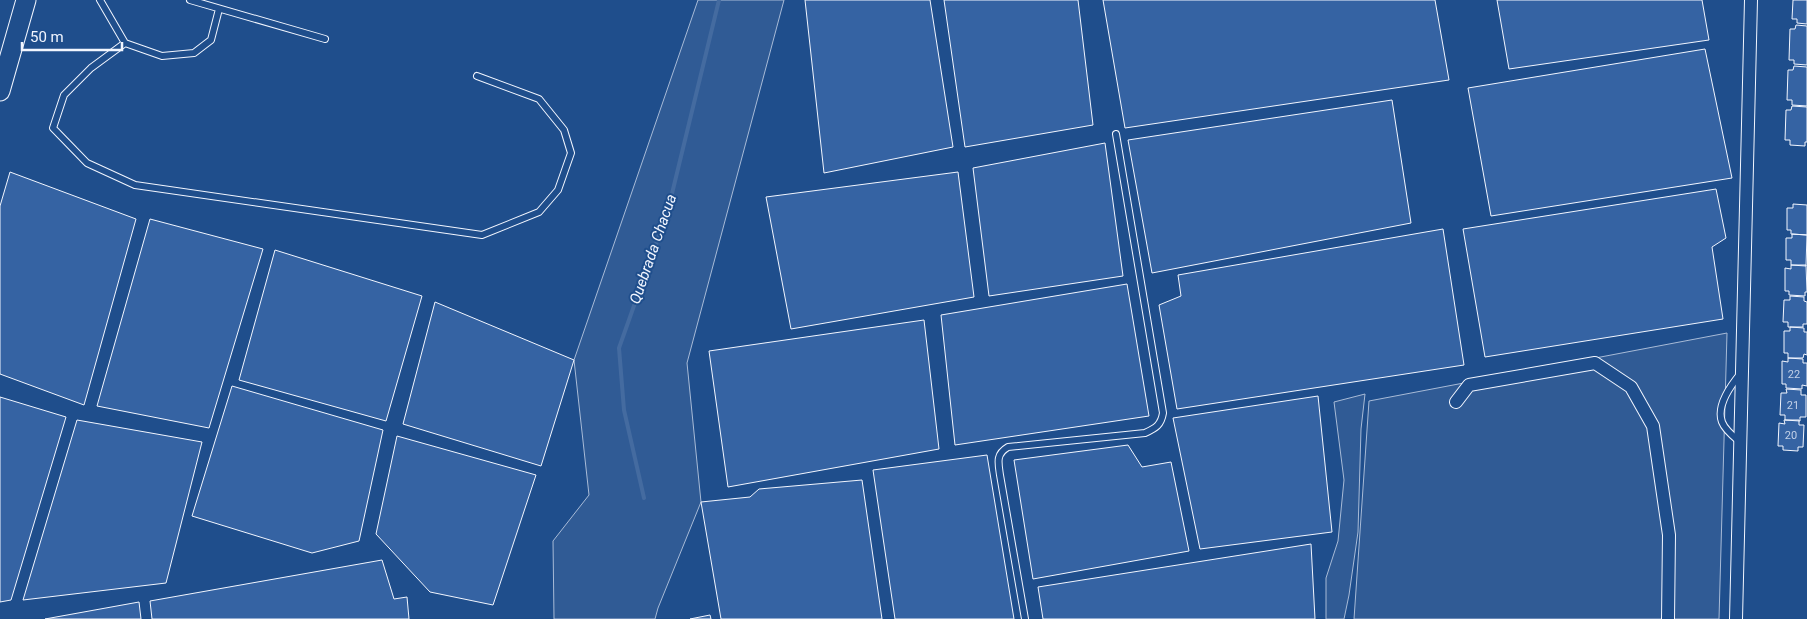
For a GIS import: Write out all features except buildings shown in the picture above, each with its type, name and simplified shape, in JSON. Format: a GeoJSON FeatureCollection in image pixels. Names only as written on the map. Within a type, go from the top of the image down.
{"type":"FeatureCollection","features":[{"type":"Feature","properties":{"kind":"main road"},"geometry":{"type":"LineString","coordinates":[[0,91],[26,0]]}},
{"type":"Feature","properties":{"kind":"street"},"geometry":{"type":"LineString","coordinates":[[1736,619],[1751,0]]}},
{"type":"Feature","properties":{"kind":"street"},"geometry":{"type":"LineString","coordinates":[[1456,402],[1469,385],[1595,363],[1631,387],[1653,426],[1669,535],[1668,619]]}},
{"type":"Feature","properties":{"kind":"street"},"geometry":{"type":"LineString","coordinates":[[1728,619],[1737,590]]}},
{"type":"Feature","properties":{"kind":"lane"},"geometry":{"type":"LineString","coordinates":[[100,0],[125,43],[162,56],[194,53],[211,40],[219,8]]}},
{"type":"Feature","properties":{"kind":"lane"},"geometry":{"type":"LineString","coordinates":[[190,0],[325,39]]}},
{"type":"Feature","properties":{"kind":"lane"},"geometry":{"type":"LineString","coordinates":[[125,43],[91,68],[64,95],[53,128],[87,163],[135,185],[482,235],[539,212],[558,190],[571,154],[564,130],[539,99],[477,76]]}},
{"type":"Feature","properties":{"kind":"lane"},"geometry":{"type":"LineString","coordinates":[[1025,619],[1000,475],[998,457],[1002,451],[1008,447],[1145,433],[1156,428],[1161,422],[1163,413],[1116,134]]}},
{"type":"Feature","properties":{"kind":"lane"},"geometry":{"type":"LineString","coordinates":[[1740,442],[1729,433],[1721,422],[1722,405],[1729,387],[1742,372]]}},
{"type":"Feature","properties":{"kind":"shaded area"},"geometry":{"type":"Polygon","coordinates":[[[698,0],[784,0],[687,363],[701,502],[655,619],[554,619],[553,541],[589,495],[574,360],[698,0]]]}},
{"type":"Feature","properties":{"kind":"shaded area"},"geometry":{"type":"Polygon","coordinates":[[[1727,333],[1719,619],[1354,619],[1369,401],[1727,333]]]}},
{"type":"Feature","properties":{"kind":"shaded area"},"geometry":{"type":"Polygon","coordinates":[[[1365,394],[1361,429],[1358,532],[1349,595],[1344,619],[1326,619],[1326,578],[1338,541],[1344,480],[1334,402],[1365,394]]]}},
{"type":"Feature","properties":{"kind":"waterway","name":"Quebrada Chacua"},"geometry":{"type":"LineString","coordinates":[[644,498],[624,410],[619,348],[668,210],[719,0]]}}]}
